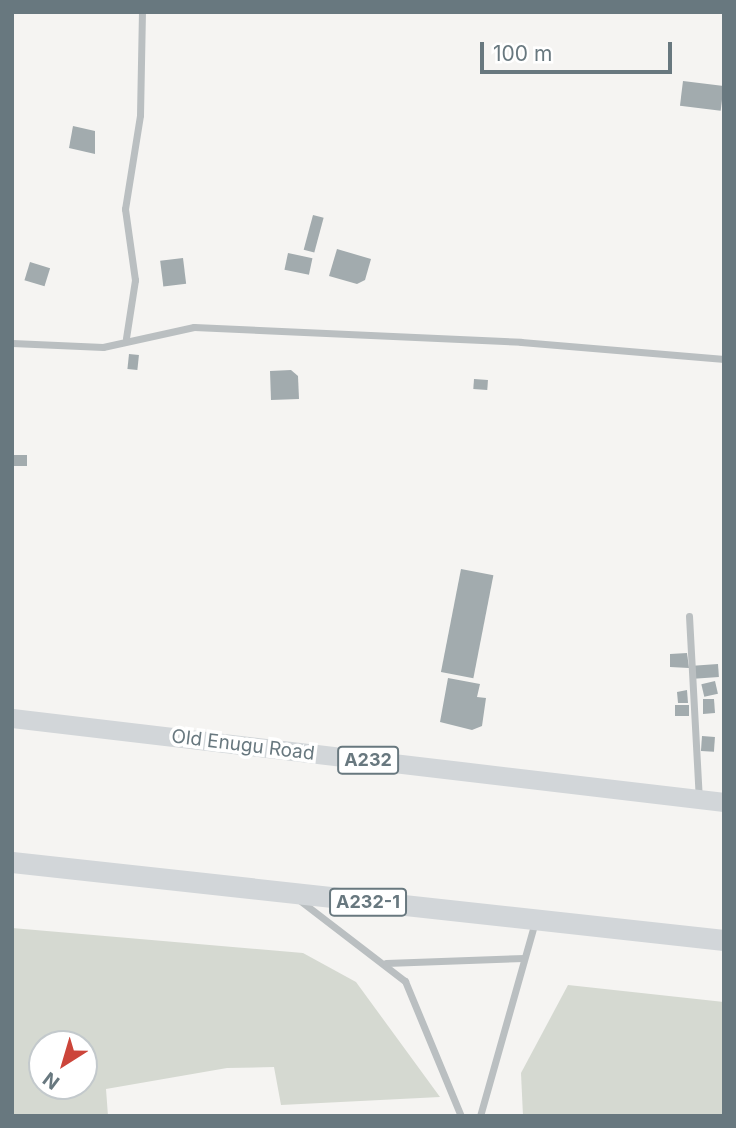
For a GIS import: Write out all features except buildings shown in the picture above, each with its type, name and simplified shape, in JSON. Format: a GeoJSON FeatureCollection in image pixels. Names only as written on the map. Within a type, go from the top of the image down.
{"type":"FeatureCollection","features":[{"type":"Feature","properties":{"kind":"highway","name":"A232-1"},"geometry":{"type":"LineString","coordinates":[[12,862],[724,940]]}},
{"type":"Feature","properties":{"kind":"main road","name":"Old Enugu Road"},"geometry":{"type":"LineString","coordinates":[[12,718],[724,802]]}},
{"type":"Feature","properties":{"kind":"street"},"geometry":{"type":"LineString","coordinates":[[126,338],[135,280],[125,209],[140,115],[142,12]]}},
{"type":"Feature","properties":{"kind":"street"},"geometry":{"type":"LineString","coordinates":[[12,344],[68,349],[194,327],[724,359]]}},
{"type":"Feature","properties":{"kind":"street"},"geometry":{"type":"LineString","coordinates":[[689,616],[699,800]]}},
{"type":"Feature","properties":{"kind":"street"},"geometry":{"type":"LineString","coordinates":[[289,893],[386,963],[423,1014],[461,1116]]}},
{"type":"Feature","properties":{"kind":"street"},"geometry":{"type":"LineString","coordinates":[[480,1116],[536,920]]}},
{"type":"Feature","properties":{"kind":"street"},"geometry":{"type":"LineString","coordinates":[[386,963],[524,958]]}},
{"type":"Feature","properties":{"kind":"shaded area"},"geometry":{"type":"Polygon","coordinates":[[[12,928],[303,953],[356,982],[440,1097],[281,1105],[274,1067],[227,1068],[106,1089],[108,1116],[12,1116],[12,928]]]}},
{"type":"Feature","properties":{"kind":"shaded area"},"geometry":{"type":"Polygon","coordinates":[[[568,985],[724,1002],[724,1116],[523,1116],[521,1073],[568,985]]]}}]}
